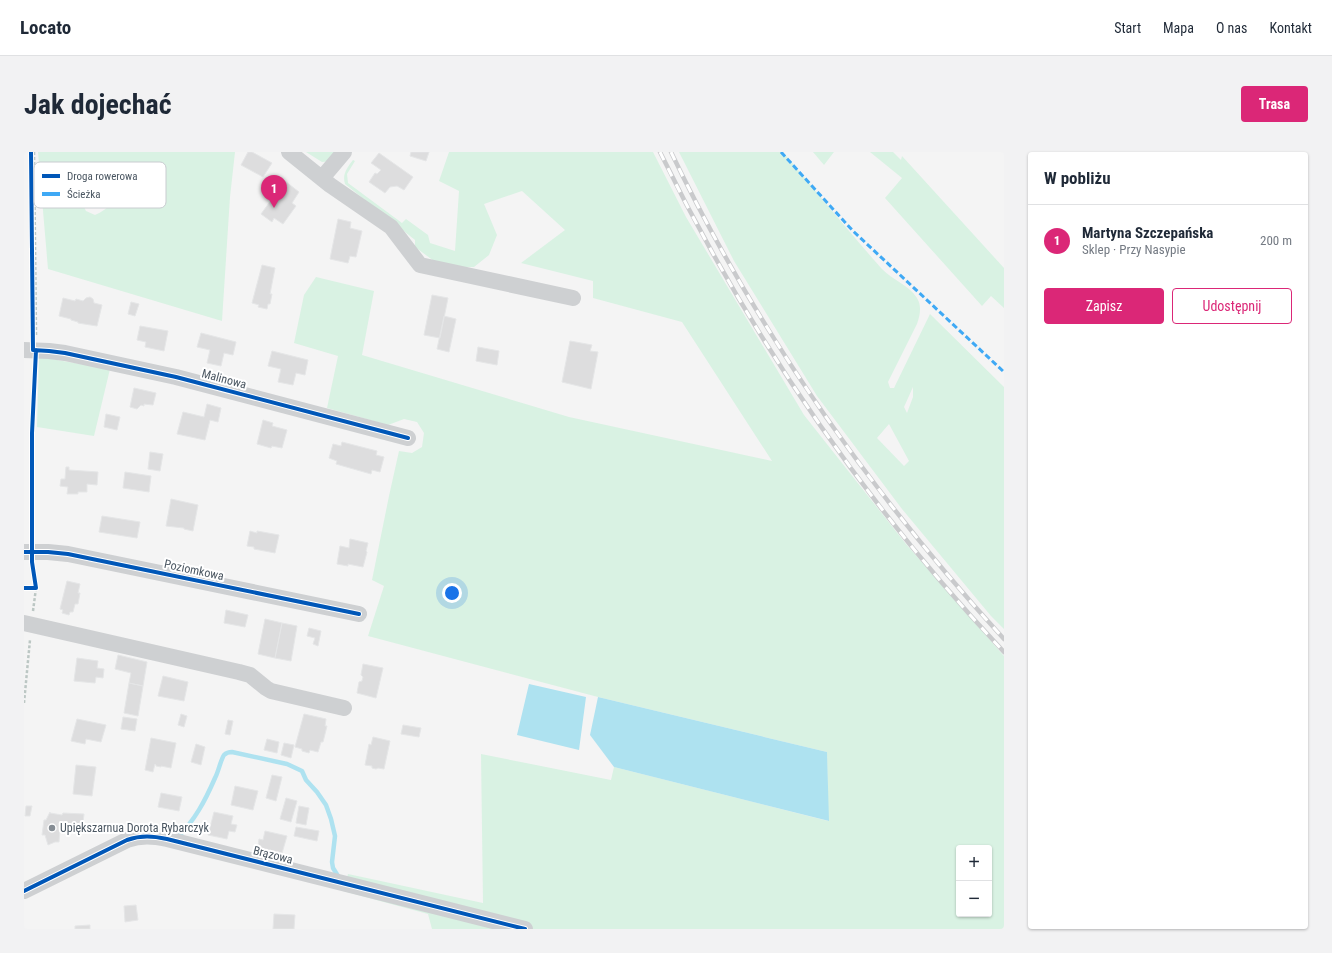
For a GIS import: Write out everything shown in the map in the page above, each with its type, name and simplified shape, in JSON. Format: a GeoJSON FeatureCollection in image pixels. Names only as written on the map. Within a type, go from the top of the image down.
{"type":"FeatureCollection","features":[{"type":"Feature","properties":{"kind":"street"},"geometry":{"type":"LineString","coordinates":[[289,152],[330,185],[391,227],[420,265],[573,298]]}},
{"type":"Feature","properties":{"kind":"street"},"geometry":{"type":"LineString","coordinates":[[322,178],[344,152]]}},
{"type":"Feature","properties":{"kind":"street","name":"Malinowa"},"geometry":{"type":"LineString","coordinates":[[31,350],[49,350],[176,377],[408,438]]}},
{"type":"Feature","properties":{"kind":"street","name":"Poziomkowa"},"geometry":{"type":"LineString","coordinates":[[24,552],[68,554],[360,614]]}},
{"type":"Feature","properties":{"kind":"street"},"geometry":{"type":"LineString","coordinates":[[28,624],[240,672],[250,675],[272,691],[344,708]]}},
{"type":"Feature","properties":{"kind":"street","name":"Brązowa"},"geometry":{"type":"LineString","coordinates":[[24,892],[127,840],[135,837],[150,836],[174,840],[525,929]]}},
{"type":"Feature","properties":{"kind":"path"},"geometry":{"type":"LineString","coordinates":[[31,152],[31,350],[34,399]]}},
{"type":"Feature","properties":{"kind":"path"},"geometry":{"type":"LineString","coordinates":[[31,350],[34,152]]}},
{"type":"Feature","properties":{"kind":"path"},"geometry":{"type":"LineString","coordinates":[[24,703],[28,624],[36,588]]}},
{"type":"Feature","properties":{"kind":"green space"},"geometry":{"type":"Polygon","coordinates":[[[38,152],[235,152],[230,197],[222,321],[48,269],[43,208],[84,208],[86,211],[95,215],[106,208],[166,208],[166,162],[39,162],[38,152]]]}},
{"type":"Feature","properties":{"kind":"green space"},"geometry":{"type":"Polygon","coordinates":[[[306,152],[339,152],[333,161],[322,162],[306,152]]]}},
{"type":"Feature","properties":{"kind":"green space"},"geometry":{"type":"Polygon","coordinates":[[[449,152],[653,152],[686,217],[804,415],[906,544],[1004,656],[1004,929],[432,929],[428,914],[343,891],[348,874],[483,903],[481,754],[611,780],[614,767],[828,821],[827,752],[598,697],[368,636],[384,586],[372,580],[399,451],[412,453],[422,447],[424,433],[417,422],[404,419],[388,425],[327,408],[338,356],[294,343],[304,295],[316,277],[374,291],[362,355],[569,417],[772,461],[682,322],[593,298],[593,281],[521,263],[565,230],[522,191],[484,204],[497,235],[489,255],[474,267],[442,267],[415,247],[415,240],[345,184],[344,177],[353,160],[355,161],[347,174],[348,183],[402,223],[406,219],[428,235],[430,243],[455,251],[459,191],[439,181],[449,152]]]}},
{"type":"Feature","properties":{"kind":"green space"},"geometry":{"type":"Polygon","coordinates":[[[679,152],[783,152],[844,226],[882,269],[914,293],[920,304],[919,317],[917,324],[888,382],[890,388],[894,388],[930,314],[1004,387],[1004,629],[991,616],[902,509],[817,396],[734,261],[679,152]],[[913,387],[904,407],[907,413],[913,397],[913,387]],[[889,424],[877,438],[904,466],[909,461],[889,424]]]}},
{"type":"Feature","properties":{"kind":"green space"},"geometry":{"type":"Polygon","coordinates":[[[813,152],[834,152],[824,165],[813,152]]]}},
{"type":"Feature","properties":{"kind":"green space"},"geometry":{"type":"Polygon","coordinates":[[[870,152],[893,152],[901,160],[902,156],[1004,268],[1004,308],[991,296],[982,306],[885,198],[902,178],[870,152]]]}},
{"type":"Feature","properties":{"kind":"green space"},"geometry":{"type":"Polygon","coordinates":[[[39,357],[110,369],[94,436],[37,427],[39,357]]]}},
{"type":"Feature","properties":{"kind":"water"},"geometry":{"type":"Polygon","coordinates":[[[529,684],[586,697],[579,750],[517,735],[529,684]]]}},
{"type":"Feature","properties":{"kind":"water"},"geometry":{"type":"Polygon","coordinates":[[[598,697],[827,752],[829,821],[614,767],[590,735],[598,697]]]}},
{"type":"Feature","properties":{"kind":"building"},"geometry":{"type":"Polygon","coordinates":[[[248,152],[252,152],[272,163],[263,177],[241,165],[248,152]]]}},
{"type":"Feature","properties":{"kind":"building"},"geometry":{"type":"Polygon","coordinates":[[[411,152],[429,152],[426,161],[410,156],[411,152]]]}},
{"type":"Feature","properties":{"kind":"building"},"geometry":{"type":"Polygon","coordinates":[[[379,153],[413,177],[404,190],[397,186],[390,187],[385,193],[369,182],[375,173],[377,174],[381,170],[371,163],[379,153]]]}},
{"type":"Feature","properties":{"kind":"building"},"geometry":{"type":"Polygon","coordinates":[[[285,181],[299,192],[292,203],[296,206],[283,224],[274,218],[272,222],[261,214],[285,181]]]}},
{"type":"Feature","properties":{"kind":"building"},"geometry":{"type":"Polygon","coordinates":[[[338,219],[351,222],[350,228],[362,231],[356,257],[350,256],[348,263],[330,259],[338,219]]]}},
{"type":"Feature","properties":{"kind":"building"},"geometry":{"type":"Polygon","coordinates":[[[262,265],[275,268],[270,294],[272,294],[270,304],[268,304],[267,309],[258,307],[259,305],[252,303],[262,265]]]}},
{"type":"Feature","properties":{"kind":"building"},"geometry":{"type":"Polygon","coordinates":[[[432,295],[448,298],[440,338],[424,335],[432,295]]]}},
{"type":"Feature","properties":{"kind":"building"},"geometry":{"type":"Polygon","coordinates":[[[90,297],[93,299],[94,303],[102,305],[97,326],[78,323],[71,319],[59,316],[63,298],[83,301],[90,297]]]}},
{"type":"Feature","properties":{"kind":"building"},"geometry":{"type":"Polygon","coordinates":[[[131,302],[139,304],[135,316],[128,314],[131,302]]]}},
{"type":"Feature","properties":{"kind":"building"},"geometry":{"type":"Polygon","coordinates":[[[444,316],[456,319],[449,352],[437,349],[444,316]]]}},
{"type":"Feature","properties":{"kind":"building"},"geometry":{"type":"Polygon","coordinates":[[[140,326],[168,331],[164,351],[145,347],[146,342],[137,340],[140,326]]]}},
{"type":"Feature","properties":{"kind":"building"},"geometry":{"type":"Polygon","coordinates":[[[201,333],[236,342],[233,355],[224,353],[221,366],[207,363],[210,350],[197,347],[201,333]]]}},
{"type":"Feature","properties":{"kind":"building"},"geometry":{"type":"Polygon","coordinates":[[[570,341],[592,345],[590,351],[598,352],[591,389],[562,382],[570,341]]]}},
{"type":"Feature","properties":{"kind":"building"},"geometry":{"type":"Polygon","coordinates":[[[478,347],[499,351],[497,365],[476,361],[478,347]]]}},
{"type":"Feature","properties":{"kind":"building"},"geometry":{"type":"Polygon","coordinates":[[[272,351],[308,360],[305,375],[296,373],[293,385],[278,382],[281,369],[268,366],[272,351]]]}},
{"type":"Feature","properties":{"kind":"building"},"geometry":{"type":"Polygon","coordinates":[[[134,388],[156,393],[153,405],[144,404],[144,406],[141,405],[137,409],[130,407],[134,388]]]}},
{"type":"Feature","properties":{"kind":"building"},"geometry":{"type":"Polygon","coordinates":[[[207,404],[221,408],[218,422],[210,420],[205,440],[177,434],[183,412],[204,417],[207,404]]]}},
{"type":"Feature","properties":{"kind":"building"},"geometry":{"type":"Polygon","coordinates":[[[106,414],[120,417],[117,430],[104,427],[106,414]]]}},
{"type":"Feature","properties":{"kind":"building"},"geometry":{"type":"Polygon","coordinates":[[[263,420],[273,423],[272,426],[287,430],[282,448],[272,446],[271,448],[257,444],[263,420]]]}},
{"type":"Feature","properties":{"kind":"building"},"geometry":{"type":"Polygon","coordinates":[[[342,442],[377,451],[376,455],[384,457],[380,472],[372,470],[371,474],[336,464],[337,461],[329,458],[333,444],[341,446],[342,442]]]}},
{"type":"Feature","properties":{"kind":"building"},"geometry":{"type":"Polygon","coordinates":[[[150,452],[163,454],[160,471],[148,469],[150,452]]]}},
{"type":"Feature","properties":{"kind":"building"},"geometry":{"type":"Polygon","coordinates":[[[66,467],[69,467],[69,470],[98,472],[97,485],[87,484],[87,492],[67,494],[68,487],[60,486],[61,479],[65,479],[66,467]]]}},
{"type":"Feature","properties":{"kind":"building"},"geometry":{"type":"Polygon","coordinates":[[[125,472],[151,476],[149,492],[123,488],[125,472]]]}},
{"type":"Feature","properties":{"kind":"building"},"geometry":{"type":"Polygon","coordinates":[[[171,499],[198,505],[193,531],[184,528],[166,526],[171,499]]]}},
{"type":"Feature","properties":{"kind":"building"},"geometry":{"type":"Polygon","coordinates":[[[102,516],[140,522],[137,538],[99,532],[102,516]]]}},
{"type":"Feature","properties":{"kind":"building"},"geometry":{"type":"Polygon","coordinates":[[[250,531],[279,535],[275,553],[254,549],[254,547],[247,546],[250,531]]]}},
{"type":"Feature","properties":{"kind":"building"},"geometry":{"type":"Polygon","coordinates":[[[350,539],[368,543],[363,567],[348,564],[348,566],[337,564],[340,546],[349,548],[350,539]]]}},
{"type":"Feature","properties":{"kind":"building"},"geometry":{"type":"Polygon","coordinates":[[[67,581],[80,584],[78,604],[75,604],[73,612],[70,612],[69,615],[62,613],[63,610],[60,609],[67,581]]]}},
{"type":"Feature","properties":{"kind":"building"},"geometry":{"type":"Polygon","coordinates":[[[226,610],[248,615],[245,627],[224,623],[226,610]]]}},
{"type":"Feature","properties":{"kind":"building"},"geometry":{"type":"Polygon","coordinates":[[[265,619],[282,623],[275,658],[258,654],[265,619]]]}},
{"type":"Feature","properties":{"kind":"building"},"geometry":{"type":"Polygon","coordinates":[[[282,623],[297,626],[291,661],[275,658],[282,623]]]}},
{"type":"Feature","properties":{"kind":"building"},"geometry":{"type":"Polygon","coordinates":[[[309,628],[321,631],[318,646],[313,644],[315,638],[307,636],[309,628]]]}},
{"type":"Feature","properties":{"kind":"building"},"geometry":{"type":"Polygon","coordinates":[[[118,655],[147,662],[143,686],[129,683],[131,673],[115,669],[118,655]]]}},
{"type":"Feature","properties":{"kind":"building"},"geometry":{"type":"Polygon","coordinates":[[[77,658],[98,661],[97,668],[104,669],[103,678],[96,677],[95,683],[74,681],[77,658]]]}},
{"type":"Feature","properties":{"kind":"building"},"geometry":{"type":"Polygon","coordinates":[[[363,664],[383,668],[376,698],[357,693],[359,682],[362,681],[363,677],[361,675],[363,664]]]}},
{"type":"Feature","properties":{"kind":"building"},"geometry":{"type":"Polygon","coordinates":[[[163,676],[188,682],[184,701],[158,696],[163,676]]]}},
{"type":"Feature","properties":{"kind":"building"},"geometry":{"type":"Polygon","coordinates":[[[129,683],[143,686],[138,716],[124,713],[129,683]]]}},
{"type":"Feature","properties":{"kind":"building"},"geometry":{"type":"Polygon","coordinates":[[[181,714],[187,716],[184,727],[178,725],[181,714]]]}},
{"type":"Feature","properties":{"kind":"building"},"geometry":{"type":"Polygon","coordinates":[[[304,714],[326,719],[325,726],[327,726],[323,742],[321,742],[318,752],[310,750],[309,753],[295,747],[304,714]]]}},
{"type":"Feature","properties":{"kind":"building"},"geometry":{"type":"Polygon","coordinates":[[[123,717],[137,719],[135,731],[121,729],[123,717]]]}},
{"type":"Feature","properties":{"kind":"building"},"geometry":{"type":"Polygon","coordinates":[[[77,719],[106,725],[101,742],[86,739],[85,744],[71,741],[77,719]]]}},
{"type":"Feature","properties":{"kind":"building"},"geometry":{"type":"Polygon","coordinates":[[[228,720],[233,721],[230,735],[225,734],[228,720]]]}},
{"type":"Feature","properties":{"kind":"building"},"geometry":{"type":"Polygon","coordinates":[[[403,725],[421,728],[419,737],[401,734],[403,725]]]}},
{"type":"Feature","properties":{"kind":"building"},"geometry":{"type":"Polygon","coordinates":[[[373,737],[390,741],[384,769],[376,769],[372,768],[372,766],[365,765],[369,744],[371,745],[373,737]]]}},
{"type":"Feature","properties":{"kind":"building"},"geometry":{"type":"Polygon","coordinates":[[[151,738],[176,743],[171,768],[156,766],[155,764],[153,772],[145,770],[151,738]]]}},
{"type":"Feature","properties":{"kind":"building"},"geometry":{"type":"Polygon","coordinates":[[[267,739],[279,742],[277,753],[264,750],[267,739]]]}},
{"type":"Feature","properties":{"kind":"building"},"geometry":{"type":"Polygon","coordinates":[[[284,743],[294,745],[291,758],[281,755],[284,743]]]}},
{"type":"Feature","properties":{"kind":"building"},"geometry":{"type":"Polygon","coordinates":[[[196,744],[205,747],[201,765],[191,762],[196,744]]]}},
{"type":"Feature","properties":{"kind":"building"},"geometry":{"type":"Polygon","coordinates":[[[76,765],[96,767],[92,796],[73,794],[76,765]]]}},
{"type":"Feature","properties":{"kind":"building"},"geometry":{"type":"Polygon","coordinates":[[[272,775],[282,777],[276,801],[266,798],[272,775]]]}},
{"type":"Feature","properties":{"kind":"building"},"geometry":{"type":"Polygon","coordinates":[[[235,786],[258,791],[253,810],[231,805],[235,786]]]}},
{"type":"Feature","properties":{"kind":"building"},"geometry":{"type":"Polygon","coordinates":[[[161,793],[182,797],[179,811],[158,807],[161,793]]]}},
{"type":"Feature","properties":{"kind":"building"},"geometry":{"type":"Polygon","coordinates":[[[286,798],[297,801],[291,822],[280,819],[286,798]]]}},
{"type":"Feature","properties":{"kind":"building"},"geometry":{"type":"Polygon","coordinates":[[[26,806],[32,806],[30,816],[25,816],[26,806]]]}},
{"type":"Feature","properties":{"kind":"building"},"geometry":{"type":"Polygon","coordinates":[[[299,806],[309,808],[306,825],[296,823],[299,806]]]}},
{"type":"Feature","properties":{"kind":"building"},"geometry":{"type":"Polygon","coordinates":[[[50,812],[62,815],[63,813],[84,814],[82,832],[60,830],[59,842],[48,845],[45,835],[42,835],[44,820],[46,820],[50,812]]]}},
{"type":"Feature","properties":{"kind":"building"},"geometry":{"type":"Polygon","coordinates":[[[214,812],[233,816],[231,824],[237,825],[235,832],[229,831],[227,839],[208,835],[214,812]]]}},
{"type":"Feature","properties":{"kind":"building"},"geometry":{"type":"Polygon","coordinates":[[[296,827],[319,831],[317,841],[294,836],[296,827]]]}},
{"type":"Feature","properties":{"kind":"building"},"geometry":{"type":"Polygon","coordinates":[[[265,831],[287,836],[280,860],[259,855],[261,846],[258,846],[259,839],[263,840],[265,831]]]}},
{"type":"Feature","properties":{"kind":"building"},"geometry":{"type":"Polygon","coordinates":[[[136,905],[138,920],[125,922],[124,906],[136,905]]]}},
{"type":"Feature","properties":{"kind":"building"},"geometry":{"type":"Polygon","coordinates":[[[274,914],[295,915],[294,929],[273,929],[274,914]]]}},
{"type":"Feature","properties":{"kind":"building"},"geometry":{"type":"Polygon","coordinates":[[[90,925],[90,929],[75,929],[75,926],[90,925]]]}},
{"type":"Feature","properties":{"kind":"waterway"},"geometry":{"type":"LineString","coordinates":[[177,838],[199,810],[226,753],[232,752],[287,764],[302,771],[306,780],[326,805],[335,836],[332,862],[333,868],[338,876]]}},
{"type":"Feature","properties":{"kind":"railway"},"geometry":{"type":"LineString","coordinates":[[660,152],[732,287],[771,352],[813,415],[904,537],[953,596],[1004,652]]}},
{"type":"Feature","properties":{"kind":"railway"},"geometry":{"type":"LineString","coordinates":[[671,152],[704,218],[740,283],[820,408],[863,468],[908,526],[1004,639]]}},
{"type":"Feature","properties":{"kind":"marked path"},"geometry":{"type":"LineString","coordinates":[[781,152],[853,231],[1004,372]]}},
{"type":"Feature","properties":{"kind":"cycle path"},"geometry":{"type":"LineString","coordinates":[[31,152],[33,350],[65,353],[176,377],[408,438]]}},
{"type":"Feature","properties":{"kind":"cycle path"},"geometry":{"type":"LineString","coordinates":[[24,588],[36,588],[32,562],[32,433],[36,350]]}},
{"type":"Feature","properties":{"kind":"cycle path"},"geometry":{"type":"LineString","coordinates":[[24,552],[68,554],[359,614]]}},
{"type":"Feature","properties":{"kind":"cycle path"},"geometry":{"type":"LineString","coordinates":[[24,891],[127,840],[137,837],[152,837],[167,839],[525,929]]}},
{"type":"Feature","properties":{"kind":"place","name":"Martyna Szczepańska"},"geometry":{"type":"Point","coordinates":[274,208]}},
{"type":"Feature","properties":{"kind":"place","name":"Upiększarnua Dorota Rybarczyk"},"geometry":{"type":"Point","coordinates":[52,828]}}]}
